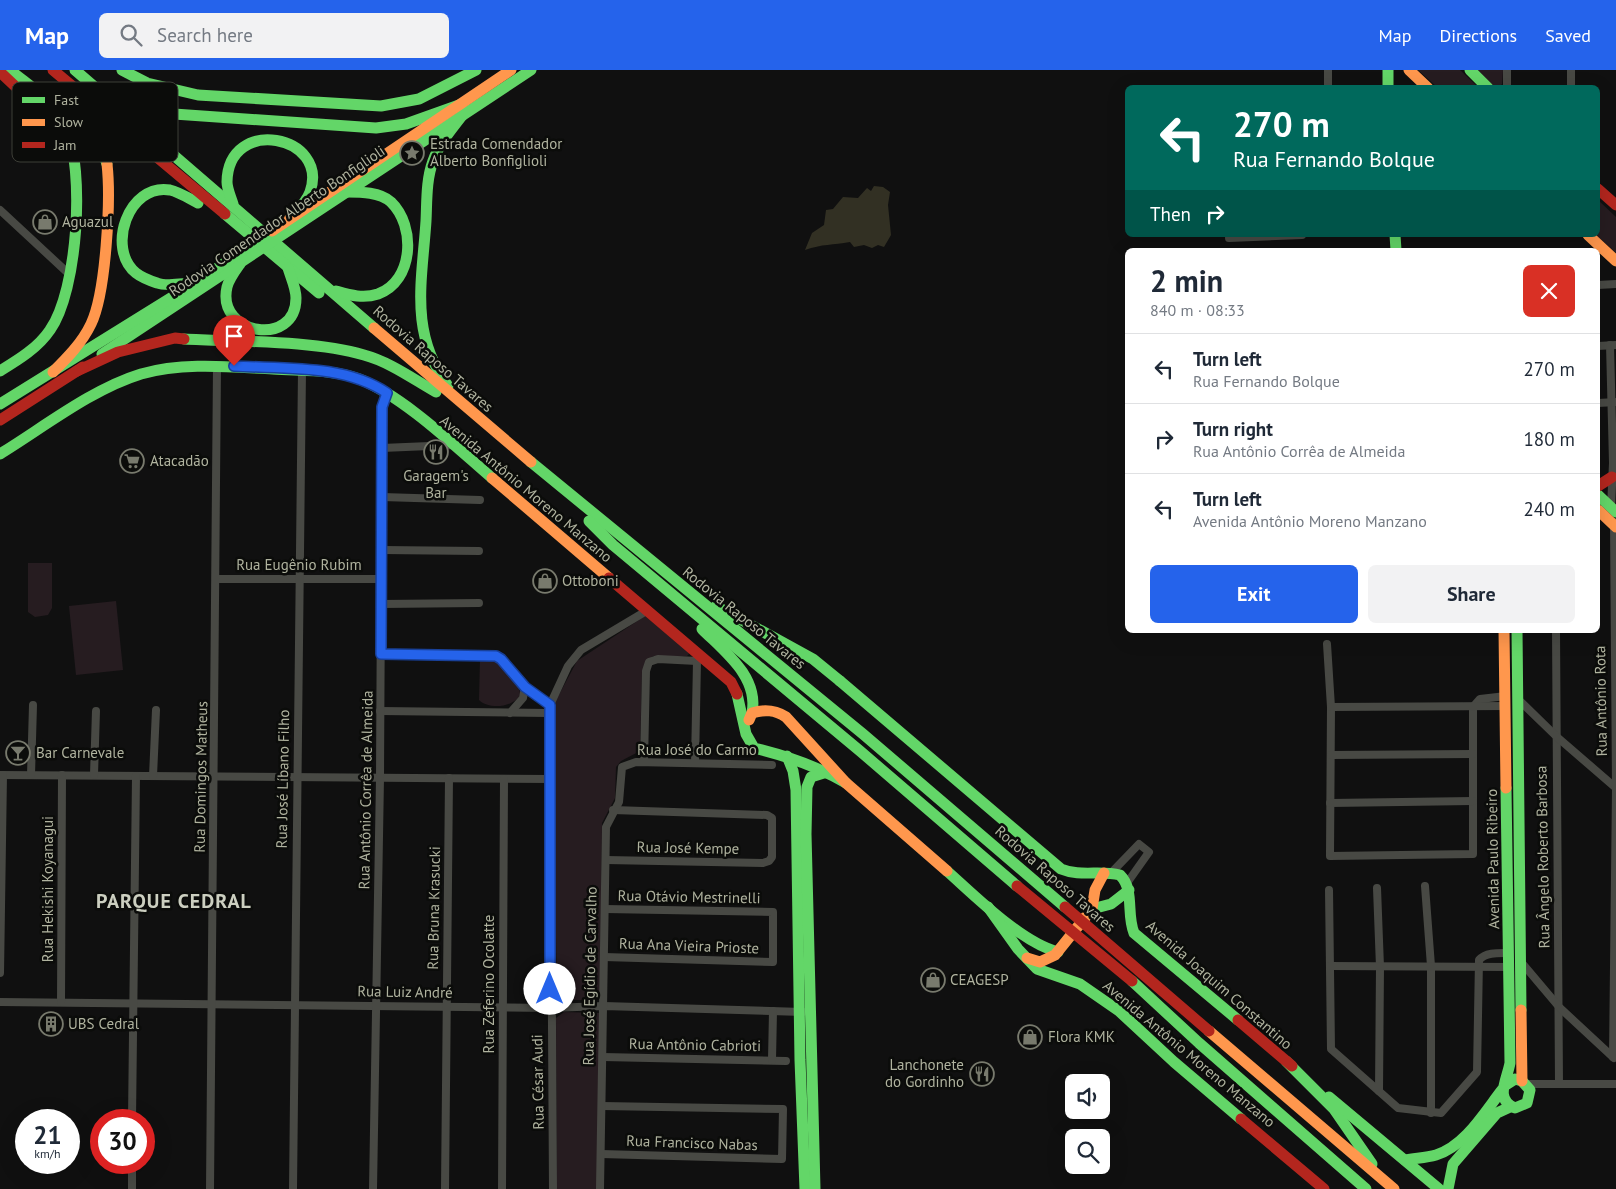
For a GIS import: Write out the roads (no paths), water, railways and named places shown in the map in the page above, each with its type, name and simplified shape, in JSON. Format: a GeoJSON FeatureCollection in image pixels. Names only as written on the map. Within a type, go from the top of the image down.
{"type":"FeatureCollection","features":[{"type":"Feature","properties":{"kind":"main road"},"geometry":{"type":"LineString","coordinates":[[10,70],[23,82]]}},
{"type":"Feature","properties":{"kind":"main road","name":"Rodovia Raposo Tavares"},"geometry":{"type":"LineString","coordinates":[[53,70],[67,82]]}},
{"type":"Feature","properties":{"kind":"main road"},"geometry":{"type":"LineString","coordinates":[[122,70],[145,82]]}},
{"type":"Feature","properties":{"kind":"main road"},"geometry":{"type":"LineString","coordinates":[[178,90],[198,95],[396,106],[432,96],[476,70]]}},
{"type":"Feature","properties":{"kind":"main road","name":"Rodovia Comendador Alberto Bonfiglioli"},"geometry":{"type":"LineString","coordinates":[[0,420],[347,192],[463,109],[511,70]]}},
{"type":"Feature","properties":{"kind":"main road","name":"Rodovia Comendador Alberto Bonfiglioli"},"geometry":{"type":"LineString","coordinates":[[53,372],[195,283],[289,220],[463,109],[531,70]]}},
{"type":"Feature","properties":{"kind":"main road"},"geometry":{"type":"LineString","coordinates":[[1388,70],[1388,85]]}},
{"type":"Feature","properties":{"kind":"main road"},"geometry":{"type":"LineString","coordinates":[[1409,70],[1425,85]]}},
{"type":"Feature","properties":{"kind":"main road"},"geometry":{"type":"LineString","coordinates":[[1470,70],[1485,85]]}},
{"type":"Feature","properties":{"kind":"main road"},"geometry":{"type":"LineString","coordinates":[[0,72],[12,84]]}},
{"type":"Feature","properties":{"kind":"main road"},"geometry":{"type":"LineString","coordinates":[[80,74],[94,82]]}},
{"type":"Feature","properties":{"kind":"main road"},"geometry":{"type":"LineString","coordinates":[[178,114],[376,128],[463,109]]}},
{"type":"Feature","properties":{"kind":"main road"},"geometry":{"type":"LineString","coordinates":[[463,109],[441,144],[433,161],[429,179],[421,316],[426,348],[431,360],[465,407]]}},
{"type":"Feature","properties":{"kind":"main road"},"geometry":{"type":"LineString","coordinates":[[235,209],[226,191],[225,182],[230,161],[236,153],[248,144],[277,138],[292,144],[303,153],[311,171],[308,196],[289,220]]}},
{"type":"Feature","properties":{"kind":"main road","name":"Rodovia Raposo Tavares"},"geometry":{"type":"LineString","coordinates":[[178,159],[235,209],[249,229]]}},
{"type":"Feature","properties":{"kind":"main road"},"geometry":{"type":"LineString","coordinates":[[0,371],[25,355],[46,337],[63,306],[69,274],[77,179],[75,162]]}},
{"type":"Feature","properties":{"kind":"main road"},"geometry":{"type":"LineString","coordinates":[[0,404],[53,372],[76,350],[95,316],[102,287],[108,179],[107,162]]}},
{"type":"Feature","properties":{"kind":"main road","name":"Rodovia Raposo Tavares"},"geometry":{"type":"LineString","coordinates":[[166,162],[280,254],[325,286],[465,407],[863,734],[1394,1189]]}},
{"type":"Feature","properties":{"kind":"main road"},"geometry":{"type":"LineString","coordinates":[[195,283],[182,286],[160,286],[146,281],[132,270],[124,253],[122,230],[125,216],[133,203],[150,192],[176,190],[186,193],[216,216],[249,229]]}},
{"type":"Feature","properties":{"kind":"main road"},"geometry":{"type":"LineString","coordinates":[[1600,191],[1616,205]]}},
{"type":"Feature","properties":{"kind":"main road"},"geometry":{"type":"LineString","coordinates":[[325,286],[349,297],[374,297],[394,286],[404,266],[407,236],[403,219],[397,209],[390,201],[376,194],[347,192]]}},
{"type":"Feature","properties":{"kind":"main road"},"geometry":{"type":"LineString","coordinates":[[1590,237],[1616,261]]}},
{"type":"Feature","properties":{"kind":"main road","name":"Rodovia Raposo Tavares"},"geometry":{"type":"LineString","coordinates":[[280,254],[288,268],[377,340],[584,516],[613,545],[860,751],[1087,946],[1146,992],[1199,1043],[1366,1189]]}},
{"type":"Feature","properties":{"kind":"main road"},"geometry":{"type":"LineString","coordinates":[[240,264],[228,283],[226,298],[232,316],[240,324],[258,332],[270,331],[281,326],[289,319],[295,308],[296,294],[288,268]]}},
{"type":"Feature","properties":{"kind":"main road"},"geometry":{"type":"LineString","coordinates":[[77,371],[118,352],[175,338],[329,347],[365,355],[390,365],[436,392]]}},
{"type":"Feature","properties":{"kind":"main road","name":"Avenida Antônio Moreno Manzano"},"geometry":{"type":"LineString","coordinates":[[0,454],[106,388],[142,374],[186,367],[217,366],[338,373],[360,379],[387,393],[453,445],[648,610],[698,658],[731,682],[736,689],[751,744],[759,750],[787,756],[827,772],[846,783]]}},
{"type":"Feature","properties":{"kind":"main road"},"geometry":{"type":"LineString","coordinates":[[1600,485],[1612,477]]}},
{"type":"Feature","properties":{"kind":"main road"},"geometry":{"type":"LineString","coordinates":[[1600,496],[1613,509]]}},
{"type":"Feature","properties":{"kind":"main road"},"geometry":{"type":"LineString","coordinates":[[1600,512],[1615,526]]}},
{"type":"Feature","properties":{"kind":"main road"},"geometry":{"type":"LineString","coordinates":[[671,578],[722,610],[813,659],[1061,868],[1070,873],[1108,873],[1120,876],[1128,887],[1111,904],[1092,909]]}},
{"type":"Feature","properties":{"kind":"main road"},"geometry":{"type":"LineString","coordinates":[[666,590],[750,683],[755,698],[752,714],[748,722],[749,740]]}},
{"type":"Feature","properties":{"kind":"main road","name":"Avenida Paulo Ribeiro"},"geometry":{"type":"LineString","coordinates":[[1405,1160],[1430,1156],[1450,1148],[1460,1140],[1503,1088],[1510,1074],[1504,633]]}},
{"type":"Feature","properties":{"kind":"main road","name":"Rua Ângelo Roberto Barbosa"},"geometry":{"type":"LineString","coordinates":[[1517,633],[1524,1082]]}},
{"type":"Feature","properties":{"kind":"main road","name":"Avenida Antônio Moreno Manzano"},"geometry":{"type":"LineString","coordinates":[[752,714],[770,710],[786,717],[846,783],[988,907],[1042,948],[1058,952]]}},
{"type":"Feature","properties":{"kind":"main road"},"geometry":{"type":"LineString","coordinates":[[787,756],[793,770],[796,790],[795,854],[815,1189]]}},
{"type":"Feature","properties":{"kind":"main road"},"geometry":{"type":"LineString","coordinates":[[805,1189],[807,787],[811,777],[827,772]]}},
{"type":"Feature","properties":{"kind":"main road"},"geometry":{"type":"LineString","coordinates":[[1027,958],[1032,961],[1044,961],[1058,952],[1092,909],[1095,890],[1108,873]]}},
{"type":"Feature","properties":{"kind":"main road","name":"Avenida Joaquim Constantino"},"geometry":{"type":"LineString","coordinates":[[1128,887],[1130,922],[1134,933],[1439,1189]]}},
{"type":"Feature","properties":{"kind":"main road","name":"Avenida Antônio Moreno Manzano"},"geometry":{"type":"LineString","coordinates":[[988,907],[1037,969],[1080,984],[1120,1011],[1174,1062],[1313,1185],[1324,1189]]}},
{"type":"Feature","properties":{"kind":"main road"},"geometry":{"type":"LineString","coordinates":[[1286,1061],[1334,1109],[1383,1179]]}},
{"type":"Feature","properties":{"kind":"main road"},"geometry":{"type":"LineString","coordinates":[[1448,1189],[1451,1171],[1458,1157],[1497,1112],[1504,1108],[1520,1108],[1529,1101],[1530,1090],[1524,1082],[1516,1079],[1503,1088],[1503,1100],[1510,1107]]}},
{"type":"Feature","properties":{"kind":"main road"},"geometry":{"type":"LineString","coordinates":[[1312,1141],[1361,1189]]}},
{"type":"Feature","properties":{"kind":"street"},"geometry":{"type":"LineString","coordinates":[[1328,70],[1328,85]]}},
{"type":"Feature","properties":{"kind":"street"},"geometry":{"type":"LineString","coordinates":[[1507,70],[1507,85]]}},
{"type":"Feature","properties":{"kind":"street"},"geometry":{"type":"LineString","coordinates":[[1571,70],[1571,85]]}},
{"type":"Feature","properties":{"kind":"street"},"geometry":{"type":"LineString","coordinates":[[0,210],[69,274]]}},
{"type":"Feature","properties":{"kind":"street"},"geometry":{"type":"LineString","coordinates":[[1228,238],[1253,237]]}},
{"type":"Feature","properties":{"kind":"street"},"geometry":{"type":"LineString","coordinates":[[1600,285],[1616,284]]}},
{"type":"Feature","properties":{"kind":"street"},"geometry":{"type":"LineString","coordinates":[[1600,346],[1613,345]]}},
{"type":"Feature","properties":{"kind":"street","name":"Rua Antônio Rota"},"geometry":{"type":"LineString","coordinates":[[1613,345],[1614,463],[1612,477],[1615,526],[1616,788],[1615,1059]]}},
{"type":"Feature","properties":{"kind":"street","name":"Rua Domingos Matheus"},"geometry":{"type":"LineString","coordinates":[[210,1189],[217,579],[217,366]]}},
{"type":"Feature","properties":{"kind":"street","name":"Rua José Líbano Filho"},"geometry":{"type":"LineString","coordinates":[[293,1189],[302,370]]}},
{"type":"Feature","properties":{"kind":"street","name":"Rua Antônio Corrêa de Almeida"},"geometry":{"type":"LineString","coordinates":[[373,1189],[380,778],[382,407],[387,393]]}},
{"type":"Feature","properties":{"kind":"street"},"geometry":{"type":"LineString","coordinates":[[1600,403],[1613,402]]}},
{"type":"Feature","properties":{"kind":"street"},"geometry":{"type":"LineString","coordinates":[[382,448],[453,445]]}},
{"type":"Feature","properties":{"kind":"street"},"geometry":{"type":"LineString","coordinates":[[382,498],[480,500]]}},
{"type":"Feature","properties":{"kind":"street"},"geometry":{"type":"LineString","coordinates":[[382,550],[479,552]]}},
{"type":"Feature","properties":{"kind":"street","name":"Rua Eugênio Rubim"},"geometry":{"type":"LineString","coordinates":[[217,579],[382,579]]}},
{"type":"Feature","properties":{"kind":"street"},"geometry":{"type":"LineString","coordinates":[[382,604],[479,603]]}},
{"type":"Feature","properties":{"kind":"street","name":"Rua César Audi"},"geometry":{"type":"LineString","coordinates":[[553,1189],[550,1008],[550,705],[568,666],[581,650],[648,610]]}},
{"type":"Feature","properties":{"kind":"street","name":"Rua Ângelo Roberto Barbosa"},"geometry":{"type":"LineString","coordinates":[[1556,633],[1560,1008],[1559,1084]]}},
{"type":"Feature","properties":{"kind":"street"},"geometry":{"type":"LineString","coordinates":[[1327,644],[1331,707],[1330,856],[1473,854],[1473,707],[1480,699],[1506,701]]}},
{"type":"Feature","properties":{"kind":"street"},"geometry":{"type":"LineString","coordinates":[[381,654],[496,656],[501,659],[525,687],[550,705]]}},
{"type":"Feature","properties":{"kind":"street"},"geometry":{"type":"LineString","coordinates":[[644,762],[646,672],[649,662],[658,659],[698,658],[695,763]]}},
{"type":"Feature","properties":{"kind":"street"},"geometry":{"type":"LineString","coordinates":[[510,713],[523,698],[525,687]]}},
{"type":"Feature","properties":{"kind":"street"},"geometry":{"type":"LineString","coordinates":[[1518,699],[1557,737],[1616,788]]}},
{"type":"Feature","properties":{"kind":"street"},"geometry":{"type":"LineString","coordinates":[[31,775],[33,705]]}},
{"type":"Feature","properties":{"kind":"street"},"geometry":{"type":"LineString","coordinates":[[1331,707],[1473,707]]}},
{"type":"Feature","properties":{"kind":"street"},"geometry":{"type":"LineString","coordinates":[[153,776],[156,710]]}},
{"type":"Feature","properties":{"kind":"street"},"geometry":{"type":"LineString","coordinates":[[94,775],[96,711]]}},
{"type":"Feature","properties":{"kind":"street"},"geometry":{"type":"LineString","coordinates":[[380,711],[549,714]]}},
{"type":"Feature","properties":{"kind":"street"},"geometry":{"type":"LineString","coordinates":[[1330,754],[1473,754]]}},
{"type":"Feature","properties":{"kind":"street","name":"Rua José do Carmo"},"geometry":{"type":"LineString","coordinates":[[622,768],[628,764],[644,762],[772,765]]}},
{"type":"Feature","properties":{"kind":"street","name":"Rua José Egídio de Carvalho"},"geometry":{"type":"LineString","coordinates":[[600,1189],[606,828],[613,810],[619,802],[622,768]]}},
{"type":"Feature","properties":{"kind":"street"},"geometry":{"type":"LineString","coordinates":[[0,973],[2,775],[550,779]]}},
{"type":"Feature","properties":{"kind":"street","name":"Rua Hekishi Koyanagui"},"geometry":{"type":"LineString","coordinates":[[61,1002],[62,775]]}},
{"type":"Feature","properties":{"kind":"street"},"geometry":{"type":"LineString","coordinates":[[132,1109],[136,776]]}},
{"type":"Feature","properties":{"kind":"street","name":"Rua Bruna Krasucki"},"geometry":{"type":"LineString","coordinates":[[446,1189],[449,778]]}},
{"type":"Feature","properties":{"kind":"street","name":"Rua Zeferino Ocolatte"},"geometry":{"type":"LineString","coordinates":[[502,1189],[504,779]]}},
{"type":"Feature","properties":{"kind":"street"},"geometry":{"type":"LineString","coordinates":[[1330,803],[1473,801]]}},
{"type":"Feature","properties":{"kind":"street","name":"Rua José Kempe"},"geometry":{"type":"LineString","coordinates":[[606,860],[769,862],[772,857],[772,818],[767,815],[613,810]]}},
{"type":"Feature","properties":{"kind":"street"},"geometry":{"type":"LineString","coordinates":[[1108,873],[1139,844],[1149,852],[1128,887]]}},
{"type":"Feature","properties":{"kind":"street"},"geometry":{"type":"LineString","coordinates":[[1425,886],[1430,966],[1431,1113]]}},
{"type":"Feature","properties":{"kind":"street"},"geometry":{"type":"LineString","coordinates":[[1377,888],[1380,967],[1379,1091]]}},
{"type":"Feature","properties":{"kind":"street"},"geometry":{"type":"LineString","coordinates":[[1329,890],[1331,1049],[1401,1110],[1441,1113],[1446,1110],[1478,1070],[1479,960],[1482,956],[1509,953]]}},
{"type":"Feature","properties":{"kind":"street","name":"Rua Otávio Mestrinelli"},"geometry":{"type":"LineString","coordinates":[[605,909],[773,912],[773,962]]}},
{"type":"Feature","properties":{"kind":"street","name":"Rua Ana Vieira Prioste"},"geometry":{"type":"LineString","coordinates":[[604,957],[773,962]]}},
{"type":"Feature","properties":{"kind":"street"},"geometry":{"type":"LineString","coordinates":[[1522,963],[1560,1008],[1615,1059]]}},
{"type":"Feature","properties":{"kind":"street"},"geometry":{"type":"LineString","coordinates":[[1330,966],[1509,967]]}},
{"type":"Feature","properties":{"kind":"street","name":"Rua Luiz André"},"geometry":{"type":"LineString","coordinates":[[0,1002],[550,1008],[604,1006],[805,1012]]}},
{"type":"Feature","properties":{"kind":"street"},"geometry":{"type":"LineString","coordinates":[[772,1060],[773,1012]]}},
{"type":"Feature","properties":{"kind":"street","name":"Rua Antônio Cabrioti"},"geometry":{"type":"LineString","coordinates":[[603,1057],[786,1061]]}},
{"type":"Feature","properties":{"kind":"street"},"geometry":{"type":"LineString","coordinates":[[1524,1082],[1616,1084]]}},
{"type":"Feature","properties":{"kind":"street","name":"Rua Francisco Nabas"},"geometry":{"type":"LineString","coordinates":[[601,1154],[782,1159],[783,1109],[602,1106]]}},
{"type":"Feature","properties":{"kind":"street"},"geometry":{"type":"LineString","coordinates":[[132,1174],[132,1189]]}},
{"type":"Feature","properties":{"kind":"place","name":"Estrada Comendador Alberto Bonfiglioli"},"geometry":{"type":"Point","coordinates":[412,153]}},
{"type":"Feature","properties":{"kind":"place","name":"Aguazul"},"geometry":{"type":"Point","coordinates":[45,222]}},
{"type":"Feature","properties":{"kind":"place","name":"Garagem's Bar"},"geometry":{"type":"Point","coordinates":[436,452]}},
{"type":"Feature","properties":{"kind":"place","name":"Atacadão"},"geometry":{"type":"Point","coordinates":[132,461]}},
{"type":"Feature","properties":{"kind":"place","name":"Ottoboni"},"geometry":{"type":"Point","coordinates":[545,581]}},
{"type":"Feature","properties":{"kind":"place","name":"Bar Carnevale"},"geometry":{"type":"Point","coordinates":[18,753]}},
{"type":"Feature","properties":{"kind":"place","name":"CEAGESP"},"geometry":{"type":"Point","coordinates":[933,980]}},
{"type":"Feature","properties":{"kind":"place","name":"UBS Cedral"},"geometry":{"type":"Point","coordinates":[51,1024]}},
{"type":"Feature","properties":{"kind":"place","name":"Flora KMK"},"geometry":{"type":"Point","coordinates":[1030,1037]}},
{"type":"Feature","properties":{"kind":"place","name":"Lanchonete do Gordinho"},"geometry":{"type":"Point","coordinates":[982,1074]}},
{"type":"Feature","properties":{"kind":"district","name":"PARQUE CEDRAL"},"geometry":{"type":"Point","coordinates":[174,901]}}]}
